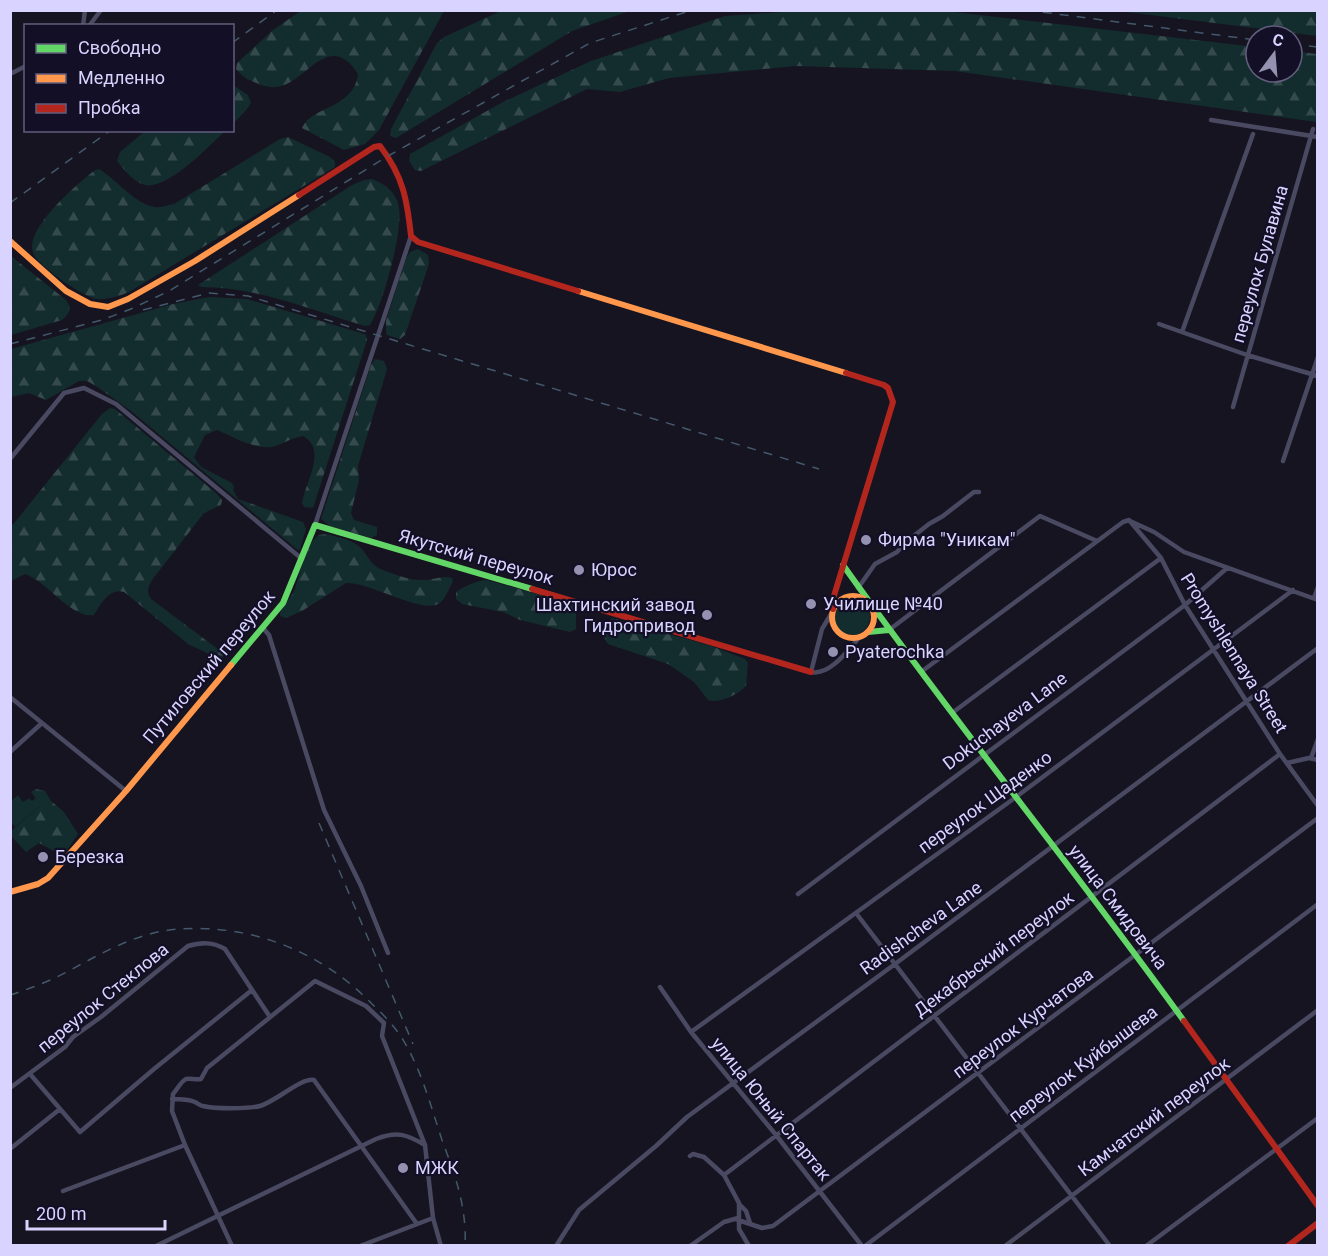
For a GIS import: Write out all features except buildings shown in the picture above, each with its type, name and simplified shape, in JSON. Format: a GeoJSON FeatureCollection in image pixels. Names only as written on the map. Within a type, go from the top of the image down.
{"type":"FeatureCollection","features":[{"type":"Feature","properties":{"kind":"street"},"geometry":{"type":"LineString","coordinates":[[90,24],[101,10]]}},
{"type":"Feature","properties":{"kind":"street"},"geometry":{"type":"LineString","coordinates":[[10,74],[24,67]]}},
{"type":"Feature","properties":{"kind":"street"},"geometry":{"type":"LineString","coordinates":[[1211,120],[1317,137]]}},
{"type":"Feature","properties":{"kind":"street","name":"переулок Булавина"},"geometry":{"type":"LineString","coordinates":[[1233,407],[1313,129]]}},
{"type":"Feature","properties":{"kind":"street"},"geometry":{"type":"LineString","coordinates":[[1182,332],[1253,134]]}},
{"type":"Feature","properties":{"kind":"street"},"geometry":{"type":"LineString","coordinates":[[10,241],[66,291],[90,304],[108,307],[128,299],[195,261],[374,147],[380,146],[399,172],[405,193],[411,236],[418,242],[888,388],[893,402],[833,598],[832,625],[838,633],[848,638],[859,638]]}},
{"type":"Feature","properties":{"kind":"street","name":"Путиловский переулок"},"geometry":{"type":"LineString","coordinates":[[10,892],[38,884],[48,878],[263,628],[287,595],[315,525],[411,236]]}},
{"type":"Feature","properties":{"kind":"street"},"geometry":{"type":"LineString","coordinates":[[1159,324],[1247,355],[1315,375]]}},
{"type":"Feature","properties":{"kind":"street"},"geometry":{"type":"LineString","coordinates":[[1283,461],[1315,375],[1317,357]]}},
{"type":"Feature","properties":{"kind":"street"},"geometry":{"type":"LineString","coordinates":[[10,459],[64,393],[84,388],[116,404],[303,559]]}},
{"type":"Feature","properties":{"kind":"street"},"geometry":{"type":"LineString","coordinates":[[858,588],[875,564],[897,552],[929,524],[975,492],[979,492]]}},
{"type":"Feature","properties":{"kind":"street"},"geometry":{"type":"LineString","coordinates":[[868,632],[874,618],[869,603],[860,597],[849,596],[839,600],[822,629],[811,672],[823,671],[840,660],[859,638],[868,632],[889,630],[1040,516],[1097,541]]}},
{"type":"Feature","properties":{"kind":"street"},"geometry":{"type":"LineString","coordinates":[[921,672],[1126,521],[1154,532],[1184,552],[1198,555],[1227,568],[1316,599],[1317,587]]}},
{"type":"Feature","properties":{"kind":"street","name":"Promyshlennaya Street"},"geometry":{"type":"LineString","coordinates":[[1126,521],[1161,558],[1185,605],[1280,754],[1317,806]]}},
{"type":"Feature","properties":{"kind":"street","name":"Якутский переулок"},"geometry":{"type":"LineString","coordinates":[[315,525],[811,672]]}},
{"type":"Feature","properties":{"kind":"street"},"geometry":{"type":"LineString","coordinates":[[952,713],[1161,558]]}},
{"type":"Feature","properties":{"kind":"street","name":"улица Смидовича"},"geometry":{"type":"LineString","coordinates":[[843,565],[889,630],[1136,954],[1317,1206]]}},
{"type":"Feature","properties":{"kind":"street","name":"Dokuchayeva Lane"},"geometry":{"type":"LineString","coordinates":[[798,894],[1185,605],[1227,568]]}},
{"type":"Feature","properties":{"kind":"street","name":"переулок Щаденко"},"geometry":{"type":"LineString","coordinates":[[692,1032],[1016,797],[1293,590]]}},
{"type":"Feature","properties":{"kind":"street"},"geometry":{"type":"LineString","coordinates":[[263,628],[269,635],[324,810],[361,886],[387,953]]}},
{"type":"Feature","properties":{"kind":"street","name":"Radishcheva Lane"},"geometry":{"type":"LineString","coordinates":[[556,1245],[579,1210],[687,1117],[1317,648]]}},
{"type":"Feature","properties":{"kind":"street"},"geometry":{"type":"LineString","coordinates":[[10,697],[126,790]]}},
{"type":"Feature","properties":{"kind":"street"},"geometry":{"type":"LineString","coordinates":[[10,752],[42,723]]}},
{"type":"Feature","properties":{"kind":"street"},"geometry":{"type":"LineString","coordinates":[[1311,758],[1317,739]]}},
{"type":"Feature","properties":{"kind":"street","name":"Декабрьский переулок"},"geometry":{"type":"LineString","coordinates":[[724,1175],[1280,754]]}},
{"type":"Feature","properties":{"kind":"street"},"geometry":{"type":"LineString","coordinates":[[1287,763],[1311,758],[1317,760]]}},
{"type":"Feature","properties":{"kind":"street","name":"переулок Курчатова"},"geometry":{"type":"LineString","coordinates":[[738,1219],[762,1228],[773,1226],[1317,818]]}},
{"type":"Feature","properties":{"kind":"street","name":"переулок Куйбышева"},"geometry":{"type":"LineString","coordinates":[[864,1245],[1317,904]]}},
{"type":"Feature","properties":{"kind":"street"},"geometry":{"type":"LineString","coordinates":[[856,913],[1110,1245]]}},
{"type":"Feature","properties":{"kind":"street","name":"переулок Стеклова"},"geometry":{"type":"LineString","coordinates":[[10,1088],[65,1047],[73,1037],[188,946],[198,943],[217,944],[225,949],[252,990]]}},
{"type":"Feature","properties":{"kind":"street"},"geometry":{"type":"LineString","coordinates":[[232,1245],[185,1145],[172,1111],[172,1098],[183,1081],[201,1079],[207,1068],[315,981],[366,1006],[384,1023],[382,1036],[425,1145],[433,1218],[441,1245]]}},
{"type":"Feature","properties":{"kind":"street","name":"улица Юный Спартак"},"geometry":{"type":"LineString","coordinates":[[660,987],[692,1032],[864,1245]]}},
{"type":"Feature","properties":{"kind":"street"},"geometry":{"type":"LineString","coordinates":[[30,1074],[80,1132],[252,990],[270,1017]]}},
{"type":"Feature","properties":{"kind":"street","name":"Камчатский переулок"},"geometry":{"type":"LineString","coordinates":[[1005,1245],[1317,1010]]}},
{"type":"Feature","properties":{"kind":"street"},"geometry":{"type":"LineString","coordinates":[[172,1098],[196,1102],[202,1107],[236,1109],[264,1105],[301,1082],[308,1079],[314,1080],[417,1224]]}},
{"type":"Feature","properties":{"kind":"street"},"geometry":{"type":"LineString","coordinates":[[10,1149],[60,1108]]}},
{"type":"Feature","properties":{"kind":"street"},"geometry":{"type":"LineString","coordinates":[[1146,1245],[1317,1118]]}},
{"type":"Feature","properties":{"kind":"street"},"geometry":{"type":"LineString","coordinates":[[156,1245],[387,1135],[408,1136],[425,1145]]}},
{"type":"Feature","properties":{"kind":"street"},"geometry":{"type":"LineString","coordinates":[[63,1191],[185,1145]]}},
{"type":"Feature","properties":{"kind":"street"},"geometry":{"type":"LineString","coordinates":[[690,1156],[693,1154],[704,1157],[724,1175],[739,1204],[746,1211],[750,1223]]}},
{"type":"Feature","properties":{"kind":"street"},"geometry":{"type":"LineString","coordinates":[[739,1204],[739,1229],[749,1245]]}},
{"type":"Feature","properties":{"kind":"street"},"geometry":{"type":"LineString","coordinates":[[360,1245],[433,1218]]}},
{"type":"Feature","properties":{"kind":"street"},"geometry":{"type":"LineString","coordinates":[[690,1245],[724,1222],[738,1219]]}},
{"type":"Feature","properties":{"kind":"street"},"geometry":{"type":"LineString","coordinates":[[1288,1245],[1317,1223]]}},
{"type":"Feature","properties":{"kind":"green space"},"geometry":{"type":"Polygon","coordinates":[[[302,10],[444,11],[379,130],[365,144],[344,150],[302,128],[314,115],[341,101],[355,85],[358,74],[348,62],[338,56],[319,61],[291,82],[274,87],[249,80],[236,69],[237,63],[273,30],[302,10]]]}},
{"type":"Feature","properties":{"kind":"green space"},"geometry":{"type":"Polygon","coordinates":[[[503,10],[630,11],[572,31],[396,138],[390,136],[391,129],[437,43],[444,37],[503,10]]]}},
{"type":"Feature","properties":{"kind":"green space"},"geometry":{"type":"Polygon","coordinates":[[[810,10],[945,11],[1244,46],[1244,84],[1304,84],[1304,52],[1317,54],[1317,122],[955,71],[795,66],[669,78],[620,92],[587,89],[421,171],[415,170],[409,161],[410,154],[503,102],[591,61],[725,16],[810,10]]]}},
{"type":"Feature","properties":{"kind":"green space"},"geometry":{"type":"Polygon","coordinates":[[[1119,11],[1317,11],[1317,36],[1304,34],[1304,24],[1244,24],[1244,27],[1119,11]]]}},
{"type":"Feature","properties":{"kind":"green space"},"geometry":{"type":"Polygon","coordinates":[[[234,86],[248,95],[251,103],[234,123],[234,86]]]}},
{"type":"Feature","properties":{"kind":"green space"},"geometry":{"type":"Polygon","coordinates":[[[144,132],[224,132],[188,165],[165,181],[154,185],[145,185],[126,172],[117,161],[120,152],[144,132]]]}},
{"type":"Feature","properties":{"kind":"green space"},"geometry":{"type":"Polygon","coordinates":[[[288,137],[330,157],[335,162],[335,167],[129,292],[105,299],[91,297],[53,274],[34,254],[32,246],[34,236],[40,226],[57,204],[95,170],[99,169],[106,173],[141,202],[163,207],[174,204],[280,139],[288,137]]]}},
{"type":"Feature","properties":{"kind":"green space"},"geometry":{"type":"Polygon","coordinates":[[[371,179],[381,183],[393,193],[398,203],[399,219],[391,268],[381,301],[370,325],[365,326],[264,295],[198,285],[352,185],[371,179]]]}},
{"type":"Feature","properties":{"kind":"green space"},"geometry":{"type":"Polygon","coordinates":[[[418,249],[428,255],[429,264],[405,335],[400,339],[387,335],[386,321],[406,258],[410,252],[418,249]]]}},
{"type":"Feature","properties":{"kind":"green space"},"geometry":{"type":"Polygon","coordinates":[[[11,256],[66,300],[70,307],[68,314],[62,320],[11,335],[11,256]]]}},
{"type":"Feature","properties":{"kind":"green space"},"geometry":{"type":"Polygon","coordinates":[[[209,297],[247,299],[366,335],[367,340],[313,508],[304,507],[302,503],[314,458],[314,449],[303,436],[272,447],[265,447],[244,442],[217,430],[205,435],[194,457],[201,467],[232,483],[238,499],[303,522],[306,529],[298,550],[131,411],[87,381],[79,381],[46,400],[29,393],[11,397],[11,349],[173,304],[209,297]]]}},
{"type":"Feature","properties":{"kind":"green space"},"geometry":{"type":"Polygon","coordinates":[[[375,359],[384,361],[387,369],[358,466],[359,480],[351,513],[354,520],[377,527],[377,535],[371,538],[330,526],[321,519],[371,365],[375,359]]]}},
{"type":"Feature","properties":{"kind":"green space"},"geometry":{"type":"Polygon","coordinates":[[[110,408],[115,409],[222,500],[221,505],[204,513],[152,580],[148,592],[151,599],[223,653],[220,659],[188,644],[124,592],[114,592],[94,615],[85,615],[68,606],[42,584],[25,574],[11,581],[11,527],[102,414],[110,408]]]}},
{"type":"Feature","properties":{"kind":"green space"},"geometry":{"type":"Polygon","coordinates":[[[326,534],[353,542],[361,548],[370,561],[388,572],[415,580],[445,577],[452,578],[453,581],[443,600],[434,605],[411,602],[368,587],[346,583],[302,611],[286,618],[280,616],[294,591],[309,546],[319,535],[326,534]]]}},
{"type":"Feature","properties":{"kind":"green space"},"geometry":{"type":"Polygon","coordinates":[[[486,580],[573,604],[576,607],[576,629],[570,632],[520,620],[503,612],[462,604],[456,599],[456,592],[459,590],[486,580]]]}},
{"type":"Feature","properties":{"kind":"green space"},"geometry":{"type":"Polygon","coordinates":[[[852,599],[865,604],[870,617],[865,630],[852,635],[839,630],[834,617],[839,604],[852,599]]]}},
{"type":"Feature","properties":{"kind":"green space"},"geometry":{"type":"Polygon","coordinates":[[[612,618],[711,646],[745,659],[748,663],[746,686],[739,692],[718,701],[708,700],[694,682],[668,664],[608,644],[604,630],[612,618]]]}},
{"type":"Feature","properties":{"kind":"green space"},"geometry":{"type":"Polygon","coordinates":[[[36,789],[45,791],[51,801],[64,812],[78,834],[63,856],[39,843],[26,852],[11,836],[11,831],[41,805],[31,792],[36,789]]]}},
{"type":"Feature","properties":{"kind":"green space"},"geometry":{"type":"Polygon","coordinates":[[[18,795],[23,802],[29,798],[32,801],[36,798],[41,805],[15,827],[11,822],[11,801],[18,795]]]}},
{"type":"Feature","properties":{"kind":"railway"},"geometry":{"type":"LineString","coordinates":[[234,42],[277,10]]}},
{"type":"Feature","properties":{"kind":"railway"},"geometry":{"type":"LineString","coordinates":[[10,344],[102,320],[169,291],[388,156],[590,43],[692,10]]}},
{"type":"Feature","properties":{"kind":"railway"},"geometry":{"type":"LineString","coordinates":[[1026,10],[1244,38]]}},
{"type":"Feature","properties":{"kind":"railway"},"geometry":{"type":"LineString","coordinates":[[1304,45],[1318,47]]}},
{"type":"Feature","properties":{"kind":"railway"},"geometry":{"type":"LineString","coordinates":[[10,203],[108,132]]}},
{"type":"Feature","properties":{"kind":"railway"},"geometry":{"type":"LineString","coordinates":[[143,310],[209,293],[248,296],[819,469]]}},
{"type":"Feature","properties":{"kind":"railway"},"geometry":{"type":"LineString","coordinates":[[319,823],[413,1044]]}},
{"type":"Feature","properties":{"kind":"railway"},"geometry":{"type":"LineString","coordinates":[[10,995],[51,980],[131,940],[162,931],[179,929],[233,931],[284,945],[308,956],[352,986],[376,1008],[388,1020],[409,1050],[425,1088],[456,1179],[464,1218],[465,1246]]}},
{"type":"Feature","properties":{"kind":"traffic: fast"},"geometry":{"type":"LineString","coordinates":[[231,665],[283,603],[315,525],[532,589]]}},
{"type":"Feature","properties":{"kind":"traffic: fast"},"geometry":{"type":"LineString","coordinates":[[843,565],[1184,1021]]}},
{"type":"Feature","properties":{"kind":"traffic: fast"},"geometry":{"type":"LineString","coordinates":[[868,632],[889,630]]}},
{"type":"Feature","properties":{"kind":"traffic: slow"},"geometry":{"type":"LineString","coordinates":[[10,241],[66,291],[90,304],[108,307],[128,299],[195,261],[299,195]]}},
{"type":"Feature","properties":{"kind":"traffic: slow"},"geometry":{"type":"LineString","coordinates":[[578,291],[846,373]]}},
{"type":"Feature","properties":{"kind":"traffic: slow"},"geometry":{"type":"LineString","coordinates":[[853,596],[861,597],[868,602],[873,609],[874,617],[873,625],[868,632],[861,637],[853,638],[845,637],[838,632],[833,625],[832,617],[833,609],[838,602],[845,597],[853,596]]}},
{"type":"Feature","properties":{"kind":"traffic: slow"},"geometry":{"type":"LineString","coordinates":[[10,892],[38,884],[48,878],[126,791],[231,665]]}},
{"type":"Feature","properties":{"kind":"traffic: jam"},"geometry":{"type":"LineString","coordinates":[[299,195],[374,147],[380,146],[403,188],[411,236],[418,242],[578,291]]}},
{"type":"Feature","properties":{"kind":"traffic: jam"},"geometry":{"type":"LineString","coordinates":[[833,609],[833,599],[893,402],[888,388],[884,385],[846,373]]}},
{"type":"Feature","properties":{"kind":"traffic: jam"},"geometry":{"type":"LineString","coordinates":[[532,589],[811,672]]}},
{"type":"Feature","properties":{"kind":"traffic: jam"},"geometry":{"type":"LineString","coordinates":[[1184,1021],[1318,1206]]}},
{"type":"Feature","properties":{"kind":"traffic: jam"},"geometry":{"type":"LineString","coordinates":[[1288,1246],[1318,1223]]}},
{"type":"Feature","properties":{"kind":"place","name":"Фирма \"Уникам\""},"geometry":{"type":"Point","coordinates":[866,540]}},
{"type":"Feature","properties":{"kind":"place","name":"Юрос"},"geometry":{"type":"Point","coordinates":[579,570]}},
{"type":"Feature","properties":{"kind":"place","name":"Училище №40"},"geometry":{"type":"Point","coordinates":[811,604]}},
{"type":"Feature","properties":{"kind":"place","name":"Шахтинский завод Гидропривод"},"geometry":{"type":"Point","coordinates":[707,615]}},
{"type":"Feature","properties":{"kind":"place","name":"Pyaterochka"},"geometry":{"type":"Point","coordinates":[833,652]}},
{"type":"Feature","properties":{"kind":"place","name":"Березка"},"geometry":{"type":"Point","coordinates":[43,857]}},
{"type":"Feature","properties":{"kind":"place","name":"МЖК"},"geometry":{"type":"Point","coordinates":[403,1168]}}]}
